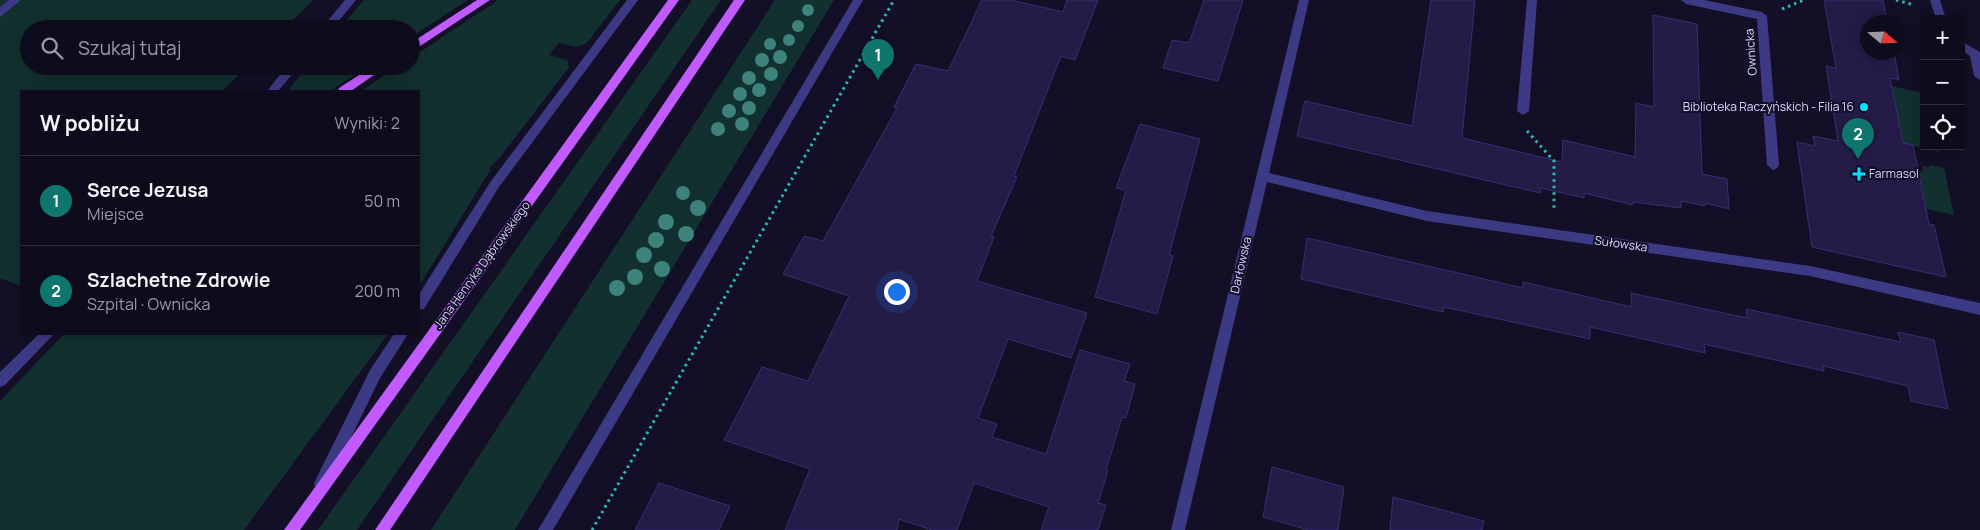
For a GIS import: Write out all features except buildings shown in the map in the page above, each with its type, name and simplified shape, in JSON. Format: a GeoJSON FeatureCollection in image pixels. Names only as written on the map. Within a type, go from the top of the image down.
{"type":"FeatureCollection","features":[{"type":"Feature","properties":{"kind":"main road"},"geometry":{"type":"LineString","coordinates":[[420,42],[485,0]]}},
{"type":"Feature","properties":{"kind":"main road","name":"Jana Henryka Dąbrowskiego"},"geometry":{"type":"LineString","coordinates":[[291,530],[674,0]]}},
{"type":"Feature","properties":{"kind":"main road"},"geometry":{"type":"LineString","coordinates":[[382,530],[740,0]]}},
{"type":"Feature","properties":{"kind":"main road"},"geometry":{"type":"LineString","coordinates":[[345,90],[368,75]]}},
{"type":"Feature","properties":{"kind":"street"},"geometry":{"type":"LineString","coordinates":[[0,14],[16,0]]}},
{"type":"Feature","properties":{"kind":"street"},"geometry":{"type":"LineString","coordinates":[[333,20],[350,0]]}},
{"type":"Feature","properties":{"kind":"street"},"geometry":{"type":"LineString","coordinates":[[420,303],[495,184],[633,0]]}},
{"type":"Feature","properties":{"kind":"street"},"geometry":{"type":"LineString","coordinates":[[545,530],[858,0]]}},
{"type":"Feature","properties":{"kind":"street","name":"Darłowska"},"geometry":{"type":"LineString","coordinates":[[1178,530],[1304,0]]}},
{"type":"Feature","properties":{"kind":"street"},"geometry":{"type":"LineString","coordinates":[[1523,111],[1532,0]]}},
{"type":"Feature","properties":{"kind":"street","name":"Ownicka"},"geometry":{"type":"LineString","coordinates":[[1686,0],[1762,16],[1773,165]]}},
{"type":"Feature","properties":{"kind":"street"},"geometry":{"type":"LineString","coordinates":[[1935,0],[1940,15]]}},
{"type":"Feature","properties":{"kind":"street"},"geometry":{"type":"LineString","coordinates":[[1965,48],[1978,56],[1980,76]]}},
{"type":"Feature","properties":{"kind":"street"},"geometry":{"type":"LineString","coordinates":[[273,90],[286,75]]}},
{"type":"Feature","properties":{"kind":"street","name":"Sułowska"},"geometry":{"type":"LineString","coordinates":[[1262,176],[1427,216],[1810,271],[1980,309]]}},
{"type":"Feature","properties":{"kind":"street"},"geometry":{"type":"LineString","coordinates":[[0,382],[5,368],[46,335]]}},
{"type":"Feature","properties":{"kind":"street"},"geometry":{"type":"LineString","coordinates":[[312,502],[375,374],[400,335]]}},
{"type":"Feature","properties":{"kind":"path"},"geometry":{"type":"LineString","coordinates":[[592,530],[894,0]]}},
{"type":"Feature","properties":{"kind":"path"},"geometry":{"type":"LineString","coordinates":[[1523,111],[1519,123],[1554,160],[1553,193],[1556,234]]}},
{"type":"Feature","properties":{"kind":"green space"},"geometry":{"type":"Polygon","coordinates":[[[0,0],[313,0],[293,20],[20,20],[20,75],[238,75],[223,90],[20,90],[20,286],[0,278],[0,0]]]}},
{"type":"Feature","properties":{"kind":"green space"},"geometry":{"type":"Polygon","coordinates":[[[364,0],[468,0],[420,31],[420,20],[347,20],[364,0]]]}},
{"type":"Feature","properties":{"kind":"green space"},"geometry":{"type":"Polygon","coordinates":[[[498,0],[620,0],[586,44],[576,47],[559,43],[549,55],[567,60],[569,67],[498,160],[489,168],[491,169],[420,284],[420,90],[362,90],[385,75],[420,75],[420,52],[498,0]]]}},
{"type":"Feature","properties":{"kind":"green space"},"geometry":{"type":"Polygon","coordinates":[[[692,0],[721,0],[357,530],[318,530],[692,0]]]}},
{"type":"Feature","properties":{"kind":"green space"},"geometry":{"type":"Polygon","coordinates":[[[775,0],[834,0],[515,530],[431,530],[775,0]]]}},
{"type":"Feature","properties":{"kind":"green space"},"geometry":{"type":"Polygon","coordinates":[[[300,75],[354,75],[332,90],[289,90],[300,75]]]}},
{"type":"Feature","properties":{"kind":"green space"},"geometry":{"type":"Polygon","coordinates":[[[1891,86],[1920,92],[1920,147],[1893,141],[1891,86]]]}},
{"type":"Feature","properties":{"kind":"green space"},"geometry":{"type":"Polygon","coordinates":[[[1929,165],[1944,168],[1954,215],[1926,209],[1919,171],[1923,172],[1923,166],[1929,168],[1929,165]]]}},
{"type":"Feature","properties":{"kind":"green space"},"geometry":{"type":"Polygon","coordinates":[[[63,335],[387,335],[244,530],[0,530],[0,401],[63,335]]]}},
{"type":"Feature","properties":{"kind":"place","name":"Serce Jezusa"},"geometry":{"type":"Point","coordinates":[878,80]}},
{"type":"Feature","properties":{"kind":"place","name":"Biblioteka Raczyńskich - Filia 16"},"geometry":{"type":"Point","coordinates":[1864,107]}},
{"type":"Feature","properties":{"kind":"place","name":"Szlachetne Zdrowie"},"geometry":{"type":"Point","coordinates":[1858,159]}},
{"type":"Feature","properties":{"kind":"place","name":"Farmasol"},"geometry":{"type":"Point","coordinates":[1859,174]}}]}
